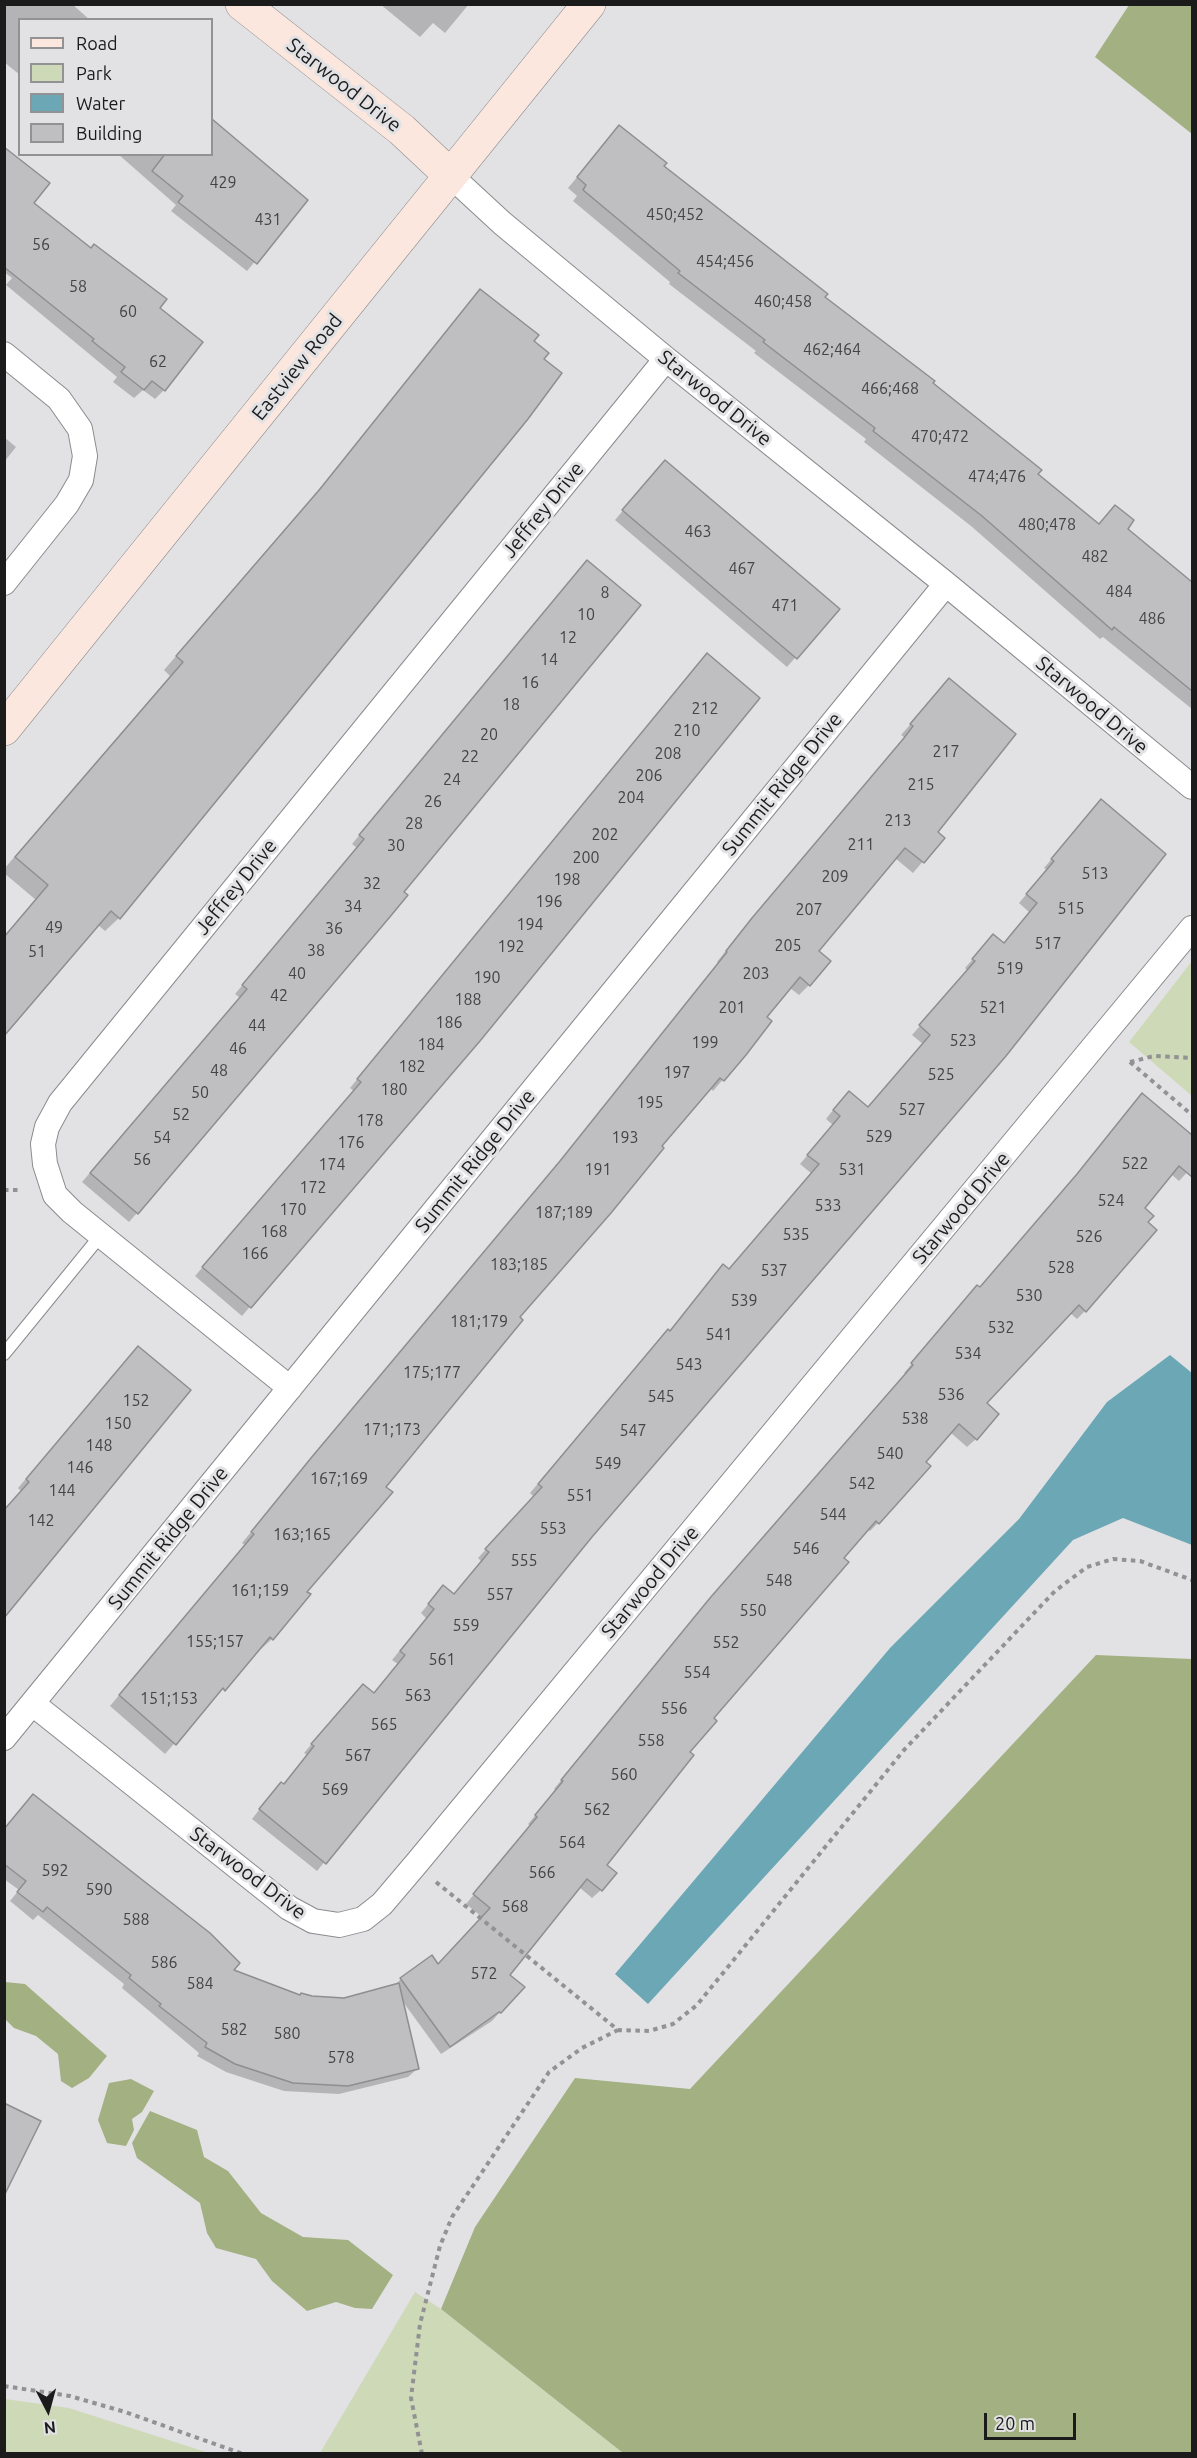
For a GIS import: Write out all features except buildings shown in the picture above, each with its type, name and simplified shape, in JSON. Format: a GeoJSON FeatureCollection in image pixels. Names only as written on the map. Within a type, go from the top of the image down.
{"type":"FeatureCollection","features":[{"type":"Feature","properties":{"kind":"street","name":"Starwood Drive"},"geometry":{"type":"LineString","coordinates":[[242,4],[402,130],[502,223],[1192,787]]}},
{"type":"Feature","properties":{"kind":"street","name":"Eastview Road"},"geometry":{"type":"LineString","coordinates":[[4,729],[589,4]]}},
{"type":"Feature","properties":{"kind":"street"},"geometry":{"type":"LineString","coordinates":[[4,354],[59,399],[80,429],[85,456],[81,480],[68,504],[4,583]]}},
{"type":"Feature","properties":{"kind":"street","name":"Jeffrey Drive"},"geometry":{"type":"LineString","coordinates":[[290,1388],[100,1235],[55,1195],[49,1179],[44,1144],[46,1127],[60,1103],[666,359]]}},
{"type":"Feature","properties":{"kind":"street","name":"Summit Ridge Drive"},"geometry":{"type":"LineString","coordinates":[[4,1738],[946,584]]}},
{"type":"Feature","properties":{"kind":"street","name":"Starwood Drive"},"geometry":{"type":"LineString","coordinates":[[33,1704],[289,1908],[313,1922],[339,1925],[363,1919],[382,1904],[416,1864],[1192,928]]}},
{"type":"Feature","properties":{"kind":"lane"},"geometry":{"type":"LineString","coordinates":[[4,1354],[100,1235]]}},
{"type":"Feature","properties":{"kind":"path"},"geometry":{"type":"LineString","coordinates":[[1192,1058],[1154,1056],[1130,1062],[1192,1115]]}},
{"type":"Feature","properties":{"kind":"path"},"geometry":{"type":"LineString","coordinates":[[4,1190],[20,1190]]}},
{"type":"Feature","properties":{"kind":"path"},"geometry":{"type":"LineString","coordinates":[[422,2454],[411,2398],[420,2324],[440,2246],[452,2217],[549,2072],[582,2048],[618,2030],[649,2031],[673,2024],[697,2005],[904,1750],[1055,1591],[1087,1567],[1113,1559],[1140,1560],[1192,1580]]}},
{"type":"Feature","properties":{"kind":"path"},"geometry":{"type":"LineString","coordinates":[[416,1864],[618,2030]]}},
{"type":"Feature","properties":{"kind":"path"},"geometry":{"type":"LineString","coordinates":[[4,2386],[81,2399],[125,2412],[243,2454]]}},
{"type":"Feature","properties":{"kind":"green space"},"geometry":{"type":"Polygon","coordinates":[[[1129,5],[1192,5],[1192,134],[1095,57],[1129,5]]]}},
{"type":"Feature","properties":{"kind":"green space"},"geometry":{"type":"Polygon","coordinates":[[[1192,961],[1192,1096],[1129,1042],[1192,961]]]}},
{"type":"Feature","properties":{"kind":"green space"},"geometry":{"type":"Polygon","coordinates":[[[1096,1655],[1192,1659],[1192,2453],[623,2453],[441,2309],[475,2227],[575,2078],[690,2089],[1096,1655]]]}},
{"type":"Feature","properties":{"kind":"green space"},"geometry":{"type":"Polygon","coordinates":[[[5,1982],[25,1984],[107,2056],[89,2078],[72,2088],[61,2081],[58,2054],[36,2036],[14,2028],[5,2019],[5,1982]]]}},
{"type":"Feature","properties":{"kind":"green space"},"geometry":{"type":"Polygon","coordinates":[[[131,2079],[154,2091],[142,2112],[132,2119],[134,2130],[126,2146],[107,2143],[98,2120],[109,2083],[131,2079]]]}},
{"type":"Feature","properties":{"kind":"green space"},"geometry":{"type":"Polygon","coordinates":[[[150,2111],[197,2130],[204,2157],[228,2171],[261,2213],[303,2237],[348,2240],[393,2275],[372,2309],[355,2308],[336,2302],[307,2311],[272,2281],[256,2259],[216,2248],[207,2233],[200,2203],[137,2158],[132,2143],[150,2111]]]}},
{"type":"Feature","properties":{"kind":"green space"},"geometry":{"type":"Polygon","coordinates":[[[415,2292],[441,2309],[623,2453],[320,2453],[415,2292]]]}},
{"type":"Feature","properties":{"kind":"green space"},"geometry":{"type":"Polygon","coordinates":[[[5,2399],[69,2408],[209,2453],[5,2453],[5,2399]]]}},
{"type":"Feature","properties":{"kind":"water"},"geometry":{"type":"Polygon","coordinates":[[[1170,1355],[1192,1373],[1192,1545],[1123,1518],[1073,1540],[648,2004],[615,1974],[890,1648],[1019,1519],[1107,1402],[1170,1355]]]}}]}
